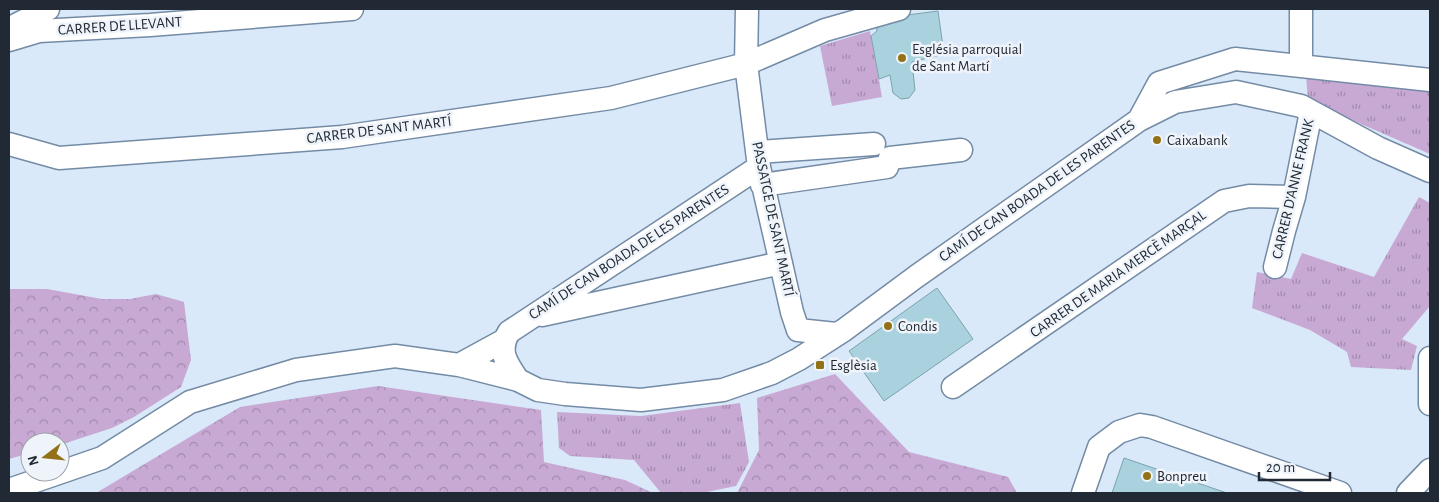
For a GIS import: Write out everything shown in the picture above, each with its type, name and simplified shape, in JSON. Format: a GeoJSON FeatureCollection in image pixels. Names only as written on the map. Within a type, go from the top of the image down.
{"type":"FeatureCollection","features":[{"type":"Feature","properties":{"kind":"street"},"geometry":{"type":"LineString","coordinates":[[11,39],[16,25],[48,9]]}},
{"type":"Feature","properties":{"kind":"street","name":"CARRER DE LLEVANT"},"geometry":{"type":"LineString","coordinates":[[11,39],[39,31],[150,25],[352,9]]}},
{"type":"Feature","properties":{"kind":"street","name":"PASSATGE DE SANT MARTÍ"},"geometry":{"type":"LineString","coordinates":[[747,9],[746,64],[760,168],[792,312],[798,330]]}},
{"type":"Feature","properties":{"kind":"street","name":"CARRER DE SANT MARTÍ"},"geometry":{"type":"LineString","coordinates":[[9,144],[59,158],[342,137],[611,98],[746,64],[826,30],[899,9]]}},
{"type":"Feature","properties":{"kind":"street"},"geometry":{"type":"LineString","coordinates":[[1301,9],[1301,66]]}},
{"type":"Feature","properties":{"kind":"street","name":"CAMÍ DE CAN BOADA DE LES PARENTES"},"geometry":{"type":"LineString","coordinates":[[9,490],[102,458],[190,402],[296,370],[394,356],[459,365],[518,380],[538,390],[641,400],[723,390],[772,373],[836,334],[1139,120],[1159,83],[1235,59],[1430,80]]}},
{"type":"Feature","properties":{"kind":"street"},"geometry":{"type":"LineString","coordinates":[[1139,120],[1175,102],[1236,92],[1301,106],[1378,148],[1430,171]]}},
{"type":"Feature","properties":{"kind":"street","name":"CARRER D'ANNE FRANK"},"geometry":{"type":"LineString","coordinates":[[1275,267],[1294,196],[1311,112]]}},
{"type":"Feature","properties":{"kind":"street"},"geometry":{"type":"LineString","coordinates":[[760,168],[874,144]]}},
{"type":"Feature","properties":{"kind":"street"},"geometry":{"type":"LineString","coordinates":[[760,168],[886,168],[890,158],[961,150]]}},
{"type":"Feature","properties":{"kind":"street","name":"CAMÍ DE CAN BOADA DE LES PARENTES"},"geometry":{"type":"LineString","coordinates":[[459,365],[503,341],[508,332],[528,318],[760,168]]}},
{"type":"Feature","properties":{"kind":"street","name":"CARRER DE MARIA MERCÈ MARÇAL"},"geometry":{"type":"LineString","coordinates":[[953,387],[1224,201],[1249,196],[1294,196]]}},
{"type":"Feature","properties":{"kind":"street"},"geometry":{"type":"LineString","coordinates":[[528,318],[781,262]]}},
{"type":"Feature","properties":{"kind":"street"},"geometry":{"type":"LineString","coordinates":[[799,358],[798,330],[836,334]]}},
{"type":"Feature","properties":{"kind":"street"},"geometry":{"type":"LineString","coordinates":[[503,341],[505,360],[518,380]]}},
{"type":"Feature","properties":{"kind":"street"},"geometry":{"type":"LineString","coordinates":[[1430,358],[1430,404]]}},
{"type":"Feature","properties":{"kind":"street"},"geometry":{"type":"LineString","coordinates":[[1083,493],[1099,447],[1119,432],[1140,425],[1152,427],[1340,493]]}},
{"type":"Feature","properties":{"kind":"street"},"geometry":{"type":"LineString","coordinates":[[1408,493],[1430,470]]}},
{"type":"Feature","properties":{"kind":"green space"},"geometry":{"type":"Polygon","coordinates":[[[870,31],[882,97],[832,106],[820,46],[870,31]]]}},
{"type":"Feature","properties":{"kind":"green space"},"geometry":{"type":"Polygon","coordinates":[[[1306,75],[1430,86],[1430,154],[1308,101],[1306,75]]]}},
{"type":"Feature","properties":{"kind":"green space"},"geometry":{"type":"Polygon","coordinates":[[[1419,197],[1430,203],[1430,306],[1402,339],[1417,346],[1411,370],[1351,367],[1347,352],[1310,330],[1252,308],[1257,272],[1291,279],[1302,253],[1374,277],[1419,197]]]}},
{"type":"Feature","properties":{"kind":"green space"},"geometry":{"type":"Polygon","coordinates":[[[9,289],[47,289],[102,299],[130,299],[156,294],[184,302],[191,360],[181,387],[134,417],[112,428],[70,442],[70,432],[20,432],[20,456],[9,459],[9,289]]]}},
{"type":"Feature","properties":{"kind":"green space"},"geometry":{"type":"Polygon","coordinates":[[[835,374],[909,452],[1008,477],[1017,493],[737,493],[759,450],[757,398],[835,374]]]}},
{"type":"Feature","properties":{"kind":"green space"},"geometry":{"type":"Polygon","coordinates":[[[378,386],[541,410],[544,462],[625,480],[653,493],[96,493],[240,407],[378,386]]]}},
{"type":"Feature","properties":{"kind":"green space"},"geometry":{"type":"Polygon","coordinates":[[[740,403],[749,462],[736,486],[702,493],[661,493],[634,460],[570,456],[559,448],[557,412],[641,416],[740,403]]]}},
{"type":"Feature","properties":{"kind":"building","name":"Església parroquial de Sant Martí"},"geometry":{"type":"Polygon","coordinates":[[[938,11],[944,54],[912,62],[915,90],[909,98],[901,99],[893,93],[890,75],[879,79],[871,36],[877,31],[876,19],[938,11]]]}},
{"type":"Feature","properties":{"kind":"building"},"geometry":{"type":"Polygon","coordinates":[[[937,288],[973,339],[884,401],[849,351],[937,288]]]}},
{"type":"Feature","properties":{"kind":"building","name":"Bonpreu"},"geometry":{"type":"Polygon","coordinates":[[[1124,458],[1227,493],[1112,493],[1124,458]]]}},
{"type":"Feature","properties":{"kind":"place","name":"Església parroquial de Sant Martí"},"geometry":{"type":"Point","coordinates":[902,58]}},
{"type":"Feature","properties":{"kind":"place","name":"Caixabank"},"geometry":{"type":"Point","coordinates":[1157,140]}},
{"type":"Feature","properties":{"kind":"place","name":"Condis"},"geometry":{"type":"Point","coordinates":[888,326]}},
{"type":"Feature","properties":{"kind":"place","name":"Esglèsia"},"geometry":{"type":"Point","coordinates":[820,365]}},
{"type":"Feature","properties":{"kind":"place","name":"Bonpreu"},"geometry":{"type":"Point","coordinates":[1147,476]}}]}
